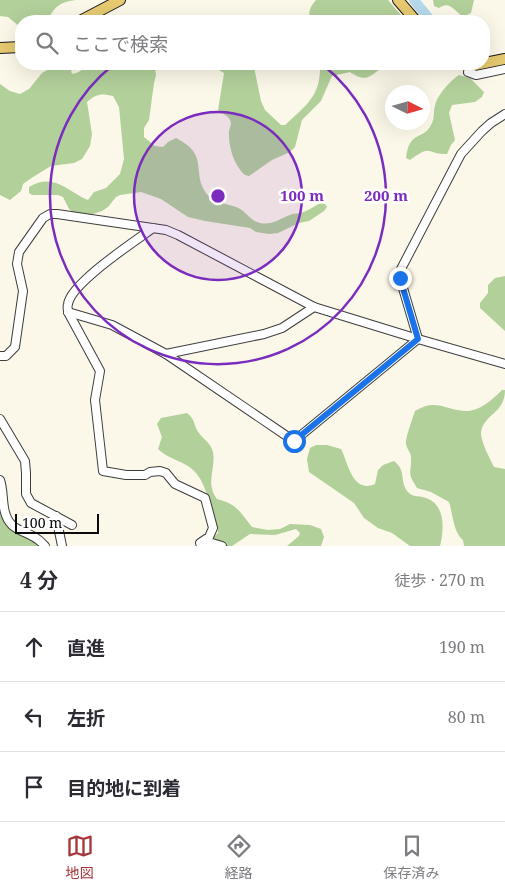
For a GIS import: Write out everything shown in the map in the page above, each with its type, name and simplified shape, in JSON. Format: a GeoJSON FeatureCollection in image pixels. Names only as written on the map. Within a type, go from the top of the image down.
{"type":"FeatureCollection","features":[{"type":"Feature","properties":{"kind":"main road"},"geometry":{"type":"LineString","coordinates":[[91,15],[120,0]]}},
{"type":"Feature","properties":{"kind":"main road"},"geometry":{"type":"LineString","coordinates":[[398,0],[411,15]]}},
{"type":"Feature","properties":{"kind":"main road"},"geometry":{"type":"LineString","coordinates":[[0,48],[15,47]]}},
{"type":"Feature","properties":{"kind":"main road"},"geometry":{"type":"LineString","coordinates":[[490,63],[505,59]]}},
{"type":"Feature","properties":{"kind":"street"},"geometry":{"type":"LineString","coordinates":[[468,70],[468,72],[476,74],[505,69]]}},
{"type":"Feature","properties":{"kind":"street"},"geometry":{"type":"LineString","coordinates":[[418,339],[400,278],[401,269],[461,154],[486,127],[505,114]]}},
{"type":"Feature","properties":{"kind":"street"},"geometry":{"type":"LineString","coordinates":[[0,356],[6,356],[15,347],[23,291],[17,264],[19,252],[43,218],[50,214],[58,214],[166,230],[314,307],[505,364]]}},
{"type":"Feature","properties":{"kind":"street"},"geometry":{"type":"LineString","coordinates":[[153,228],[87,278],[70,298],[67,305],[68,312],[100,371],[94,400],[102,471],[145,476],[150,472],[160,471],[166,473],[175,484],[205,498],[213,528],[209,537],[201,544]]}},
{"type":"Feature","properties":{"kind":"street"},"geometry":{"type":"LineString","coordinates":[[166,354],[264,334],[282,328],[314,307]]}},
{"type":"Feature","properties":{"kind":"street"},"geometry":{"type":"LineString","coordinates":[[68,312],[112,325],[166,354],[294,441],[418,339]]}},
{"type":"Feature","properties":{"kind":"street"},"geometry":{"type":"LineString","coordinates":[[0,419],[25,461],[26,494],[28,498],[35,506],[72,525]]}},
{"type":"Feature","properties":{"kind":"street"},"geometry":{"type":"LineString","coordinates":[[0,480],[3,487],[3,505],[12,525],[38,538],[45,546]]}},
{"type":"Feature","properties":{"kind":"street"},"geometry":{"type":"LineString","coordinates":[[56,516],[62,546]]}},
{"type":"Feature","properties":{"kind":"street"},"geometry":{"type":"LineString","coordinates":[[201,544],[205,542],[222,546]]}},
{"type":"Feature","properties":{"kind":"green space"},"geometry":{"type":"Polygon","coordinates":[[[0,0],[76,0],[58,6],[51,15],[15,15],[15,23],[8,17],[0,16],[0,0]]]}},
{"type":"Feature","properties":{"kind":"green space"},"geometry":{"type":"Polygon","coordinates":[[[316,0],[388,0],[401,15],[309,15],[312,5],[316,0]]]}},
{"type":"Feature","properties":{"kind":"green space"},"geometry":{"type":"Polygon","coordinates":[[[433,0],[474,0],[471,13],[467,15],[461,15],[455,9],[446,5],[439,8],[434,6],[433,0]]]}},
{"type":"Feature","properties":{"kind":"green space"},"geometry":{"type":"Polygon","coordinates":[[[47,70],[72,70],[73,74],[82,70],[155,70],[149,120],[144,128],[144,137],[155,146],[163,147],[176,138],[186,144],[196,157],[202,185],[209,196],[216,201],[242,210],[257,222],[266,224],[292,214],[304,212],[321,203],[327,207],[309,221],[299,223],[278,233],[269,234],[256,232],[250,228],[188,217],[161,199],[141,192],[120,195],[108,207],[93,214],[74,213],[69,209],[63,197],[58,195],[32,195],[29,193],[29,187],[38,183],[53,182],[88,200],[94,192],[106,188],[120,174],[124,159],[119,107],[113,96],[105,95],[93,97],[87,102],[92,134],[90,146],[82,159],[74,163],[51,166],[23,184],[21,191],[10,200],[0,195],[0,84],[10,91],[20,94],[29,89],[42,73],[47,70]]]}},
{"type":"Feature","properties":{"kind":"green space"},"geometry":{"type":"Polygon","coordinates":[[[218,70],[255,70],[261,101],[265,110],[281,125],[285,125],[311,99],[318,84],[320,70],[379,70],[366,78],[356,76],[350,72],[332,76],[321,101],[302,120],[295,147],[290,152],[272,160],[249,176],[241,171],[232,155],[229,137],[231,121],[218,110],[224,73],[218,70]]]}},
{"type":"Feature","properties":{"kind":"green space"},"geometry":{"type":"Polygon","coordinates":[[[459,75],[470,78],[484,92],[482,97],[475,102],[452,105],[449,113],[455,140],[447,154],[426,151],[410,160],[406,158],[413,139],[430,130],[436,102],[448,85],[459,75]]]}},
{"type":"Feature","properties":{"kind":"green space"},"geometry":{"type":"Polygon","coordinates":[[[505,276],[505,331],[480,308],[480,303],[488,293],[488,285],[495,278],[505,276]]]}},
{"type":"Feature","properties":{"kind":"green space"},"geometry":{"type":"Polygon","coordinates":[[[502,390],[505,390],[502,404],[486,422],[481,437],[494,467],[505,469],[505,546],[464,546],[463,540],[455,528],[449,502],[431,492],[417,488],[412,479],[410,474],[411,457],[406,444],[407,438],[415,411],[422,407],[435,405],[470,411],[485,404],[502,390]]]}},
{"type":"Feature","properties":{"kind":"green space"},"geometry":{"type":"Polygon","coordinates":[[[187,413],[192,418],[199,433],[212,449],[214,458],[211,482],[217,499],[234,506],[252,527],[268,530],[280,529],[290,524],[310,525],[321,529],[324,537],[321,546],[287,546],[299,536],[300,533],[296,529],[275,535],[250,534],[232,546],[206,546],[218,533],[218,528],[201,481],[195,472],[185,464],[158,449],[162,437],[157,424],[161,418],[187,413]]]}},
{"type":"Feature","properties":{"kind":"green space"},"geometry":{"type":"Polygon","coordinates":[[[316,445],[327,445],[341,449],[352,475],[361,485],[375,484],[378,470],[383,465],[394,461],[402,472],[405,488],[408,492],[433,501],[437,506],[443,526],[440,546],[410,546],[392,533],[378,528],[364,518],[354,503],[309,472],[307,459],[310,448],[316,445]]]}},
{"type":"Feature","properties":{"kind":"green space"},"geometry":{"type":"Polygon","coordinates":[[[0,502],[5,521],[10,528],[27,536],[41,546],[0,546],[0,502]]]}},
{"type":"Feature","properties":{"kind":"waterway"},"geometry":{"type":"LineString","coordinates":[[414,0],[426,15]]}},
{"type":"Feature","properties":{"kind":"route"},"geometry":{"type":"LineString","coordinates":[[294,441],[418,339],[400,278]]}}]}
